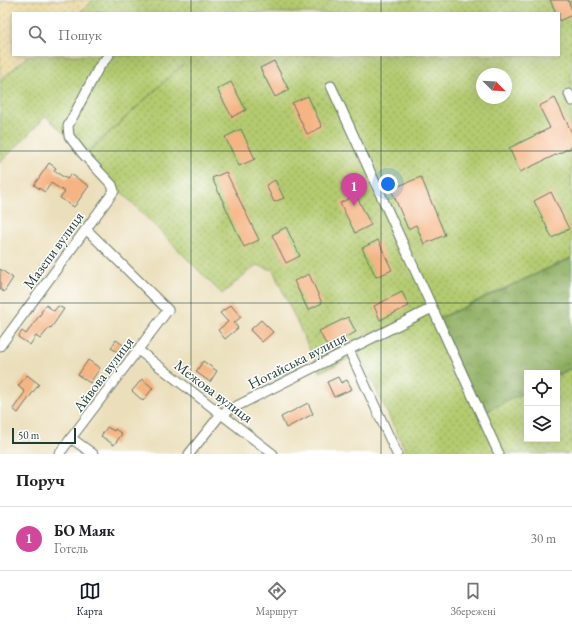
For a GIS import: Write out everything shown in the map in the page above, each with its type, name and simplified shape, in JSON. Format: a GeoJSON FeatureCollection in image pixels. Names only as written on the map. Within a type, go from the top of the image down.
{"type":"FeatureCollection","features":[{"type":"Feature","properties":{"kind":"street","name":"Мазепи вулиця"},"geometry":{"type":"LineString","coordinates":[[0,346],[114,190],[112,185],[83,154],[70,136],[68,126],[99,67],[108,56]]}},
{"type":"Feature","properties":{"kind":"street"},"geometry":{"type":"LineString","coordinates":[[330,86],[499,454]]}},
{"type":"Feature","properties":{"kind":"street","name":"Айвова вулиця"},"geometry":{"type":"LineString","coordinates":[[59,454],[168,310],[86,229]]}},
{"type":"Feature","properties":{"kind":"street","name":"Ногайська вулиця"},"geometry":{"type":"LineString","coordinates":[[189,454],[221,414],[432,308]]}},
{"type":"Feature","properties":{"kind":"street","name":"Межова вулиця"},"geometry":{"type":"LineString","coordinates":[[138,350],[273,454]]}},
{"type":"Feature","properties":{"kind":"street"},"geometry":{"type":"LineString","coordinates":[[349,350],[397,454]]}},
{"type":"Feature","properties":{"kind":"street"},"geometry":{"type":"LineString","coordinates":[[71,438],[93,454]]}},
{"type":"Feature","properties":{"kind":"green space"},"geometry":{"type":"Polygon","coordinates":[[[94,0],[572,0],[572,257],[437,319],[480,415],[524,393],[524,442],[560,442],[560,374],[572,368],[572,454],[407,454],[359,354],[320,372],[273,270],[256,265],[222,294],[85,155],[184,64],[85,154],[46,116],[0,163],[0,80],[28,56],[560,56],[560,12],[80,12],[94,0]]]}},
{"type":"Feature","properties":{"kind":"green space"},"geometry":{"type":"Polygon","coordinates":[[[572,258],[572,367],[560,373],[560,370],[524,370],[524,392],[481,414],[438,319],[572,258]]]}},
{"type":"Feature","properties":{"kind":"sand"},"geometry":{"type":"Polygon","coordinates":[[[5,0],[94,0],[80,12],[12,12],[12,56],[28,56],[0,80],[0,3],[5,0]]]}},
{"type":"Feature","properties":{"kind":"building"},"geometry":{"type":"Polygon","coordinates":[[[550,0],[568,0],[572,10],[572,15],[560,21],[560,12],[556,12],[550,0]]]}},
{"type":"Feature","properties":{"kind":"building"},"geometry":{"type":"Polygon","coordinates":[[[274,61],[289,90],[275,97],[260,68],[274,61]]]}},
{"type":"Feature","properties":{"kind":"building"},"geometry":{"type":"Polygon","coordinates":[[[231,82],[246,110],[232,117],[217,89],[231,82]]]}},
{"type":"Feature","properties":{"kind":"building"},"geometry":{"type":"Polygon","coordinates":[[[308,96],[322,127],[307,134],[292,103],[308,96]]]}},
{"type":"Feature","properties":{"kind":"building"},"geometry":{"type":"Polygon","coordinates":[[[555,98],[572,133],[572,147],[520,172],[509,148],[550,128],[539,106],[555,98]]]}},
{"type":"Feature","properties":{"kind":"building"},"geometry":{"type":"Polygon","coordinates":[[[241,129],[255,159],[239,166],[225,137],[241,129]]]}},
{"type":"Feature","properties":{"kind":"building"},"geometry":{"type":"Polygon","coordinates":[[[49,163],[56,168],[54,171],[67,179],[71,174],[89,186],[74,207],[60,198],[65,192],[51,183],[45,192],[34,185],[49,163]]]}},
{"type":"Feature","properties":{"kind":"building"},"geometry":{"type":"Polygon","coordinates":[[[226,172],[259,240],[244,247],[212,178],[226,172]]]}},
{"type":"Feature","properties":{"kind":"building"},"geometry":{"type":"Polygon","coordinates":[[[421,177],[445,235],[424,244],[416,225],[408,229],[391,189],[421,177]]]}},
{"type":"Feature","properties":{"kind":"building"},"geometry":{"type":"Polygon","coordinates":[[[275,180],[284,198],[274,202],[266,185],[275,180]]]}},
{"type":"Feature","properties":{"kind":"building"},"geometry":{"type":"Polygon","coordinates":[[[551,192],[569,229],[552,238],[534,201],[551,192]]]}},
{"type":"Feature","properties":{"kind":"building"},"geometry":{"type":"Polygon","coordinates":[[[356,195],[371,225],[355,233],[340,203],[356,195]]]}},
{"type":"Feature","properties":{"kind":"building"},"geometry":{"type":"Polygon","coordinates":[[[286,227],[300,256],[286,263],[272,235],[286,227]]]}},
{"type":"Feature","properties":{"kind":"building"},"geometry":{"type":"Polygon","coordinates":[[[378,240],[392,270],[376,277],[362,248],[378,240]]]}},
{"type":"Feature","properties":{"kind":"building"},"geometry":{"type":"Polygon","coordinates":[[[0,269],[13,278],[4,292],[0,289],[0,269]]]}},
{"type":"Feature","properties":{"kind":"building"},"geometry":{"type":"Polygon","coordinates":[[[309,274],[322,303],[308,310],[294,281],[309,274]]]}},
{"type":"Feature","properties":{"kind":"building"},"geometry":{"type":"Polygon","coordinates":[[[402,292],[409,306],[380,320],[374,306],[402,292]]]}},
{"type":"Feature","properties":{"kind":"building"},"geometry":{"type":"Polygon","coordinates":[[[46,305],[54,311],[58,306],[64,309],[51,328],[50,327],[40,339],[36,336],[30,345],[18,337],[22,331],[26,334],[46,305]]]}},
{"type":"Feature","properties":{"kind":"building"},"geometry":{"type":"Polygon","coordinates":[[[231,305],[241,317],[234,323],[238,328],[225,339],[218,330],[228,322],[220,313],[231,305]]]}},
{"type":"Feature","properties":{"kind":"building"},"geometry":{"type":"Polygon","coordinates":[[[348,317],[356,332],[327,346],[319,331],[348,317]]]}},
{"type":"Feature","properties":{"kind":"building"},"geometry":{"type":"Polygon","coordinates":[[[261,320],[273,332],[262,342],[250,330],[261,320]]]}},
{"type":"Feature","properties":{"kind":"building"},"geometry":{"type":"Polygon","coordinates":[[[116,340],[129,349],[124,356],[111,348],[116,340]]]}},
{"type":"Feature","properties":{"kind":"building"},"geometry":{"type":"Polygon","coordinates":[[[88,360],[100,368],[90,383],[78,375],[88,360]]]}},
{"type":"Feature","properties":{"kind":"building"},"geometry":{"type":"Polygon","coordinates":[[[203,361],[217,371],[210,382],[196,372],[203,361]]]}},
{"type":"Feature","properties":{"kind":"building"},"geometry":{"type":"Polygon","coordinates":[[[27,375],[39,384],[18,413],[13,409],[25,392],[18,386],[27,375]]]}},
{"type":"Feature","properties":{"kind":"building"},"geometry":{"type":"Polygon","coordinates":[[[338,377],[341,383],[347,380],[352,389],[334,397],[327,382],[338,377]]]}},
{"type":"Feature","properties":{"kind":"building"},"geometry":{"type":"Polygon","coordinates":[[[142,379],[153,388],[143,401],[132,391],[142,379]]]}},
{"type":"Feature","properties":{"kind":"building"},"geometry":{"type":"Polygon","coordinates":[[[308,403],[313,414],[286,428],[281,417],[308,403]]]}},
{"type":"Feature","properties":{"kind":"building"},"geometry":{"type":"Polygon","coordinates":[[[107,427],[114,431],[115,429],[122,434],[114,445],[101,436],[107,427]]]}},
{"type":"Feature","properties":{"kind":"place","name":"БО Маяк"},"geometry":{"type":"Point","coordinates":[354,206]}}]}
